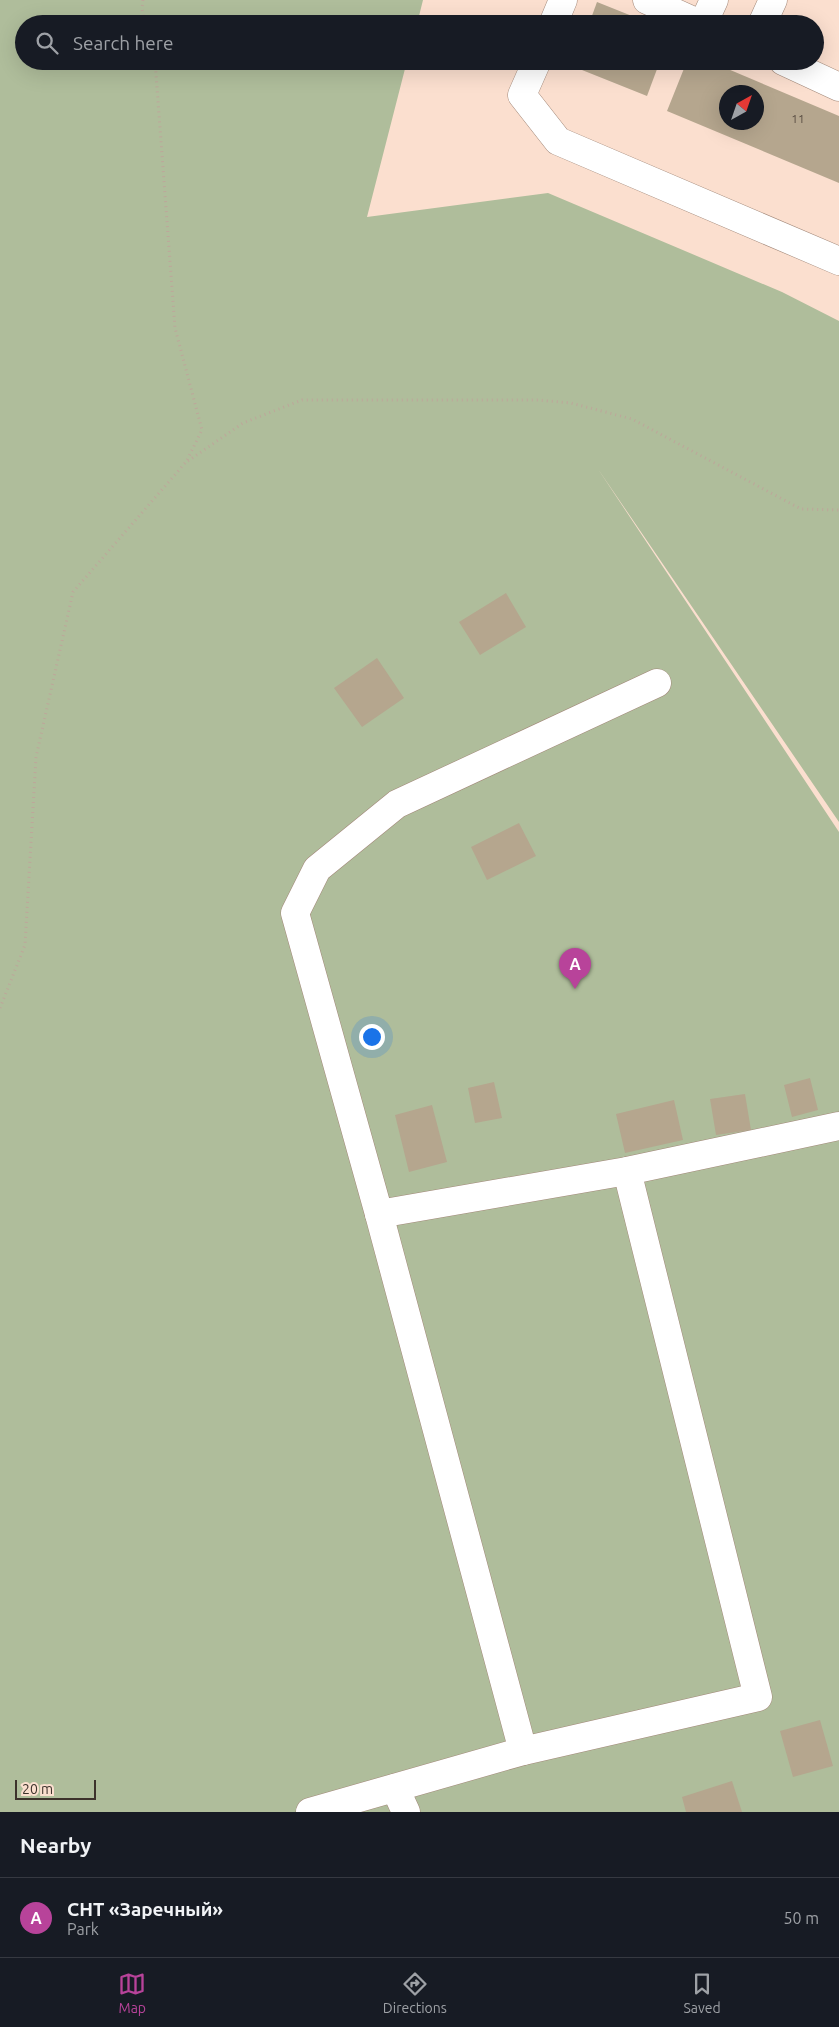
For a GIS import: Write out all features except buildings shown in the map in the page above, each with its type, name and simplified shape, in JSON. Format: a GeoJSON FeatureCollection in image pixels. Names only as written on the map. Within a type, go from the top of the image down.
{"type":"FeatureCollection","features":[{"type":"Feature","properties":{"kind":"street"},"geometry":{"type":"LineString","coordinates":[[557,15],[563,0]]}},
{"type":"Feature","properties":{"kind":"street"},"geometry":{"type":"LineString","coordinates":[[647,0],[681,15]]}},
{"type":"Feature","properties":{"kind":"street"},"geometry":{"type":"LineString","coordinates":[[706,15],[714,0]]}},
{"type":"Feature","properties":{"kind":"street"},"geometry":{"type":"LineString","coordinates":[[766,15],[773,0]]}},
{"type":"Feature","properties":{"kind":"street"},"geometry":{"type":"LineString","coordinates":[[532,70],[522,95],[558,141],[839,261]]}},
{"type":"Feature","properties":{"kind":"street"},"geometry":{"type":"LineString","coordinates":[[802,70],[839,87]]}},
{"type":"Feature","properties":{"kind":"street"},"geometry":{"type":"LineString","coordinates":[[523,1750],[379,1214],[295,912],[317,869],[396,804],[657,683]]}},
{"type":"Feature","properties":{"kind":"street"},"geometry":{"type":"LineString","coordinates":[[379,1214],[627,1171],[839,1126]]}},
{"type":"Feature","properties":{"kind":"street"},"geometry":{"type":"LineString","coordinates":[[310,1812],[523,1750],[758,1697],[627,1171]]}},
{"type":"Feature","properties":{"kind":"street"},"geometry":{"type":"LineString","coordinates":[[395,1788],[406,1812]]}},
{"type":"Feature","properties":{"kind":"path"},"geometry":{"type":"LineString","coordinates":[[143,0],[143,15]]}},
{"type":"Feature","properties":{"kind":"path"},"geometry":{"type":"LineString","coordinates":[[0,1008],[25,945],[36,757],[74,592],[186,462],[202,430],[176,328],[156,70]]}},
{"type":"Feature","properties":{"kind":"path"},"geometry":{"type":"LineString","coordinates":[[186,462],[243,423],[302,400],[538,400],[571,403],[632,419],[801,509],[839,510]]}},
{"type":"Feature","properties":{"kind":"green space"},"geometry":{"type":"Polygon","coordinates":[[[0,0],[423,0],[419,15],[15,15],[15,70],[405,70],[367,217],[548,193],[782,292],[839,321],[839,822],[598,469],[839,832],[839,1812],[0,1812],[0,0]]]}},
{"type":"Feature","properties":{"kind":"place","name":"СНТ «Заречный»"},"geometry":{"type":"Point","coordinates":[575,989]}}]}
